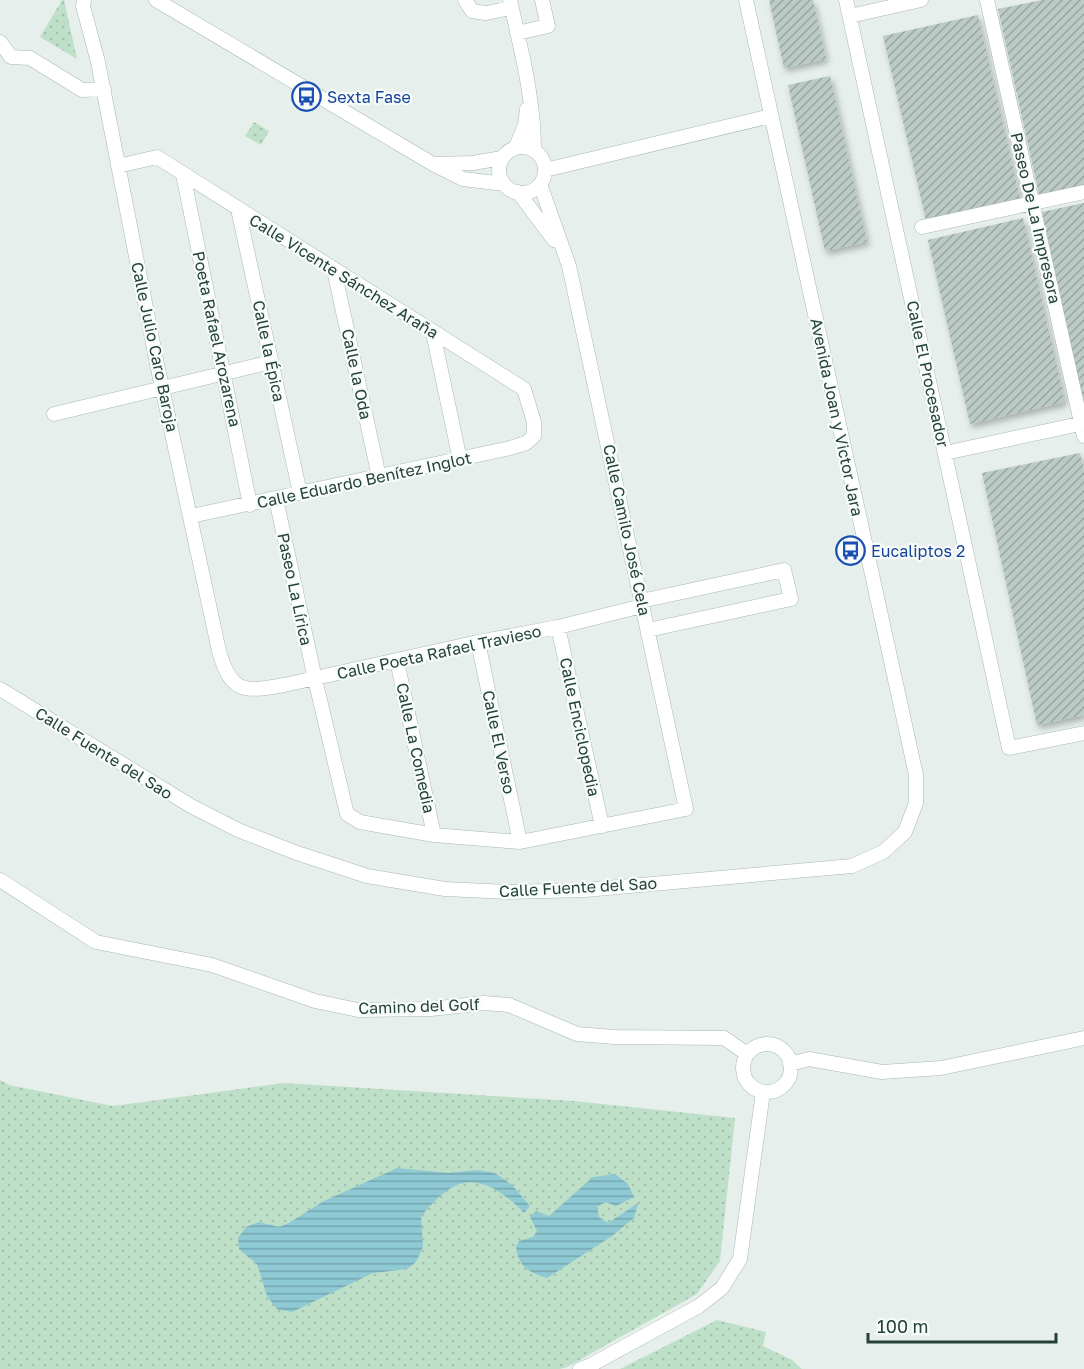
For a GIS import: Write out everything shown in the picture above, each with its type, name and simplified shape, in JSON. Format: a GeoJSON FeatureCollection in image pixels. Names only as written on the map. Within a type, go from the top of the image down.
{"type":"FeatureCollection","features":[{"type":"Feature","properties":{"kind":"street"},"geometry":{"type":"LineString","coordinates":[[156,0],[433,164],[463,178],[504,184]]}},
{"type":"Feature","properties":{"kind":"street"},"geometry":{"type":"LineString","coordinates":[[465,0],[472,11],[486,13],[511,4],[530,89],[537,152],[545,170],[540,184],[530,191],[518,192],[504,184],[499,171],[502,158],[505,153],[516,147],[522,147],[537,152],[573,162]]}},
{"type":"Feature","properties":{"kind":"street"},"geometry":{"type":"LineString","coordinates":[[517,33],[548,26],[542,0]]}},
{"type":"Feature","properties":{"kind":"street","name":"Avenida Joan y Victor Jara"},"geometry":{"type":"LineString","coordinates":[[746,0],[915,775],[916,803],[905,832]]}},
{"type":"Feature","properties":{"kind":"street","name":"Calle El Procesador"},"geometry":{"type":"LineString","coordinates":[[846,0],[1009,748],[1084,733]]}},
{"type":"Feature","properties":{"kind":"street"},"geometry":{"type":"LineString","coordinates":[[850,16],[921,0]]}},
{"type":"Feature","properties":{"kind":"street","name":"Paseo De La Impresora"},"geometry":{"type":"LineString","coordinates":[[987,0],[1083,427]]}},
{"type":"Feature","properties":{"kind":"street","name":"Calle Julio Caro Baroja"},"geometry":{"type":"LineString","coordinates":[[84,2],[104,89],[163,388],[219,651],[224,668],[236,684]]}},
{"type":"Feature","properties":{"kind":"street"},"geometry":{"type":"LineString","coordinates":[[0,42],[11,57],[30,58],[82,90],[104,89]]}},
{"type":"Feature","properties":{"kind":"street"},"geometry":{"type":"LineString","coordinates":[[516,147],[525,125],[530,89]]}},
{"type":"Feature","properties":{"kind":"street"},"geometry":{"type":"LineString","coordinates":[[545,170],[771,116]]}},
{"type":"Feature","properties":{"kind":"street","name":"Calle Vicente Sánchez Araña"},"geometry":{"type":"LineString","coordinates":[[118,166],[157,157],[524,389],[534,422],[534,436]]}},
{"type":"Feature","properties":{"kind":"street"},"geometry":{"type":"LineString","coordinates":[[433,164],[474,163],[502,158]]}},
{"type":"Feature","properties":{"kind":"street","name":"Poeta Rafael Arozarena"},"geometry":{"type":"LineString","coordinates":[[183,174],[250,505]]}},
{"type":"Feature","properties":{"kind":"street","name":"Calle Camilo José Cela"},"geometry":{"type":"LineString","coordinates":[[540,184],[569,266],[686,809]]}},
{"type":"Feature","properties":{"kind":"street","name":"Calle Camilo José Cela"},"geometry":{"type":"LineString","coordinates":[[518,192],[563,251]]}},
{"type":"Feature","properties":{"kind":"street"},"geometry":{"type":"LineString","coordinates":[[922,227],[1084,192]]}},
{"type":"Feature","properties":{"kind":"street","name":"Calle la Épica"},"geometry":{"type":"LineString","coordinates":[[238,209],[300,493]]}},
{"type":"Feature","properties":{"kind":"street","name":"Calle la Oda"},"geometry":{"type":"LineString","coordinates":[[334,270],[380,477]]}},
{"type":"Feature","properties":{"kind":"street"},"geometry":{"type":"LineString","coordinates":[[434,333],[460,460]]}},
{"type":"Feature","properties":{"kind":"street"},"geometry":{"type":"LineString","coordinates":[[54,414],[271,362]]}},
{"type":"Feature","properties":{"kind":"street"},"geometry":{"type":"LineString","coordinates":[[945,453],[1083,427]]}},
{"type":"Feature","properties":{"kind":"street","name":"Calle Eduardo Benítez Inglot"},"geometry":{"type":"LineString","coordinates":[[191,516],[460,460],[526,443],[534,436]]}},
{"type":"Feature","properties":{"kind":"street","name":"Paseo La Lírica"},"geometry":{"type":"LineString","coordinates":[[276,499],[347,814],[360,822],[434,835],[520,842],[686,809]]}},
{"type":"Feature","properties":{"kind":"street","name":"Calle Poeta Rafael Travieso"},"geometry":{"type":"LineString","coordinates":[[236,684],[254,691],[315,679],[477,642],[558,627],[642,603],[784,570],[791,599],[648,630]]}},
{"type":"Feature","properties":{"kind":"street","name":"Calle Enciclopedia"},"geometry":{"type":"LineString","coordinates":[[558,627],[602,826]]}},
{"type":"Feature","properties":{"kind":"street","name":"Calle El Verso"},"geometry":{"type":"LineString","coordinates":[[477,642],[520,842]]}},
{"type":"Feature","properties":{"kind":"street","name":"Calle La Comedia"},"geometry":{"type":"LineString","coordinates":[[397,661],[434,835]]}},
{"type":"Feature","properties":{"kind":"street","name":"Calle Fuente del Sao"},"geometry":{"type":"LineString","coordinates":[[0,688],[191,806],[238,830],[297,853],[367,876],[445,888],[508,892],[585,890],[852,866],[883,852],[905,832]]}},
{"type":"Feature","properties":{"kind":"street","name":"Camino del Golf"},"geometry":{"type":"LineString","coordinates":[[0,880],[96,942],[212,965],[315,1001],[358,1010],[431,1009],[484,1003],[509,1005],[577,1034],[614,1037],[724,1038],[747,1054]]}},
{"type":"Feature","properties":{"kind":"street"},"geometry":{"type":"LineString","coordinates":[[790,1064],[809,1059],[882,1072],[941,1068],[1084,1038]]}},
{"type":"Feature","properties":{"kind":"street"},"geometry":{"type":"LineString","coordinates":[[768,1044],[783,1050],[790,1064],[787,1081],[772,1092],[763,1092],[754,1088],[747,1081],[743,1072],[743,1063],[747,1054],[753,1048],[768,1044]]}},
{"type":"Feature","properties":{"kind":"street"},"geometry":{"type":"LineString","coordinates":[[580,1369],[699,1306],[722,1288],[740,1259],[763,1092]]}},
{"type":"Feature","properties":{"kind":"green space"},"geometry":{"type":"Polygon","coordinates":[[[64,0],[77,59],[40,37],[64,0]]]}},
{"type":"Feature","properties":{"kind":"green space"},"geometry":{"type":"Polygon","coordinates":[[[254,122],[269,131],[261,145],[245,136],[254,122]]]}},
{"type":"Feature","properties":{"kind":"green space"},"geometry":{"type":"Polygon","coordinates":[[[0,1080],[9,1085],[113,1106],[284,1083],[574,1101],[735,1118],[720,1261],[697,1294],[560,1369],[0,1369],[0,1080]]]}},
{"type":"Feature","properties":{"kind":"green space"},"geometry":{"type":"Polygon","coordinates":[[[717,1320],[766,1332],[763,1346],[792,1360],[802,1369],[620,1369],[717,1320]]]}},
{"type":"Feature","properties":{"kind":"water"},"geometry":{"type":"Polygon","coordinates":[[[397,1168],[449,1173],[477,1170],[495,1173],[512,1185],[530,1206],[524,1213],[501,1193],[482,1184],[472,1182],[453,1187],[421,1216],[423,1247],[416,1262],[407,1269],[373,1273],[292,1312],[277,1309],[267,1296],[257,1264],[239,1249],[238,1238],[246,1227],[259,1222],[279,1227],[322,1202],[397,1168]]]}},
{"type":"Feature","properties":{"kind":"water"},"geometry":{"type":"Polygon","coordinates":[[[615,1174],[628,1184],[634,1197],[616,1206],[605,1202],[597,1207],[599,1217],[608,1223],[638,1203],[634,1218],[612,1236],[547,1278],[526,1268],[519,1259],[516,1247],[519,1241],[533,1237],[537,1231],[530,1217],[536,1211],[549,1216],[593,1177],[615,1174]]]}},
{"type":"Feature","properties":{"kind":"building"},"geometry":{"type":"Polygon","coordinates":[[[769,0],[813,0],[826,59],[784,68],[769,0]]]}},
{"type":"Feature","properties":{"kind":"building"},"geometry":{"type":"Polygon","coordinates":[[[1042,0],[1084,0],[1084,185],[1039,194],[998,9],[1042,0]]]}},
{"type":"Feature","properties":{"kind":"building"},"geometry":{"type":"Polygon","coordinates":[[[978,15],[1020,199],[926,220],[883,36],[978,15]]]}},
{"type":"Feature","properties":{"kind":"building"},"geometry":{"type":"Polygon","coordinates":[[[830,76],[867,242],[825,251],[788,85],[830,76]]]}},
{"type":"Feature","properties":{"kind":"building"},"geometry":{"type":"Polygon","coordinates":[[[1084,203],[1084,400],[1083,400],[1042,212],[1084,203]]]}},
{"type":"Feature","properties":{"kind":"building"},"geometry":{"type":"Polygon","coordinates":[[[1023,218],[1065,402],[970,424],[928,240],[1023,218]]]}},
{"type":"Feature","properties":{"kind":"building"},"geometry":{"type":"Polygon","coordinates":[[[1080,453],[1084,470],[1084,715],[1037,725],[982,473],[1080,453]]]}},
{"type":"Feature","properties":{"kind":"place","name":"Sexta Fase"},"geometry":{"type":"Point","coordinates":[306,97]}},
{"type":"Feature","properties":{"kind":"place","name":"Eucaliptos 2"},"geometry":{"type":"Point","coordinates":[850,551]}}]}
